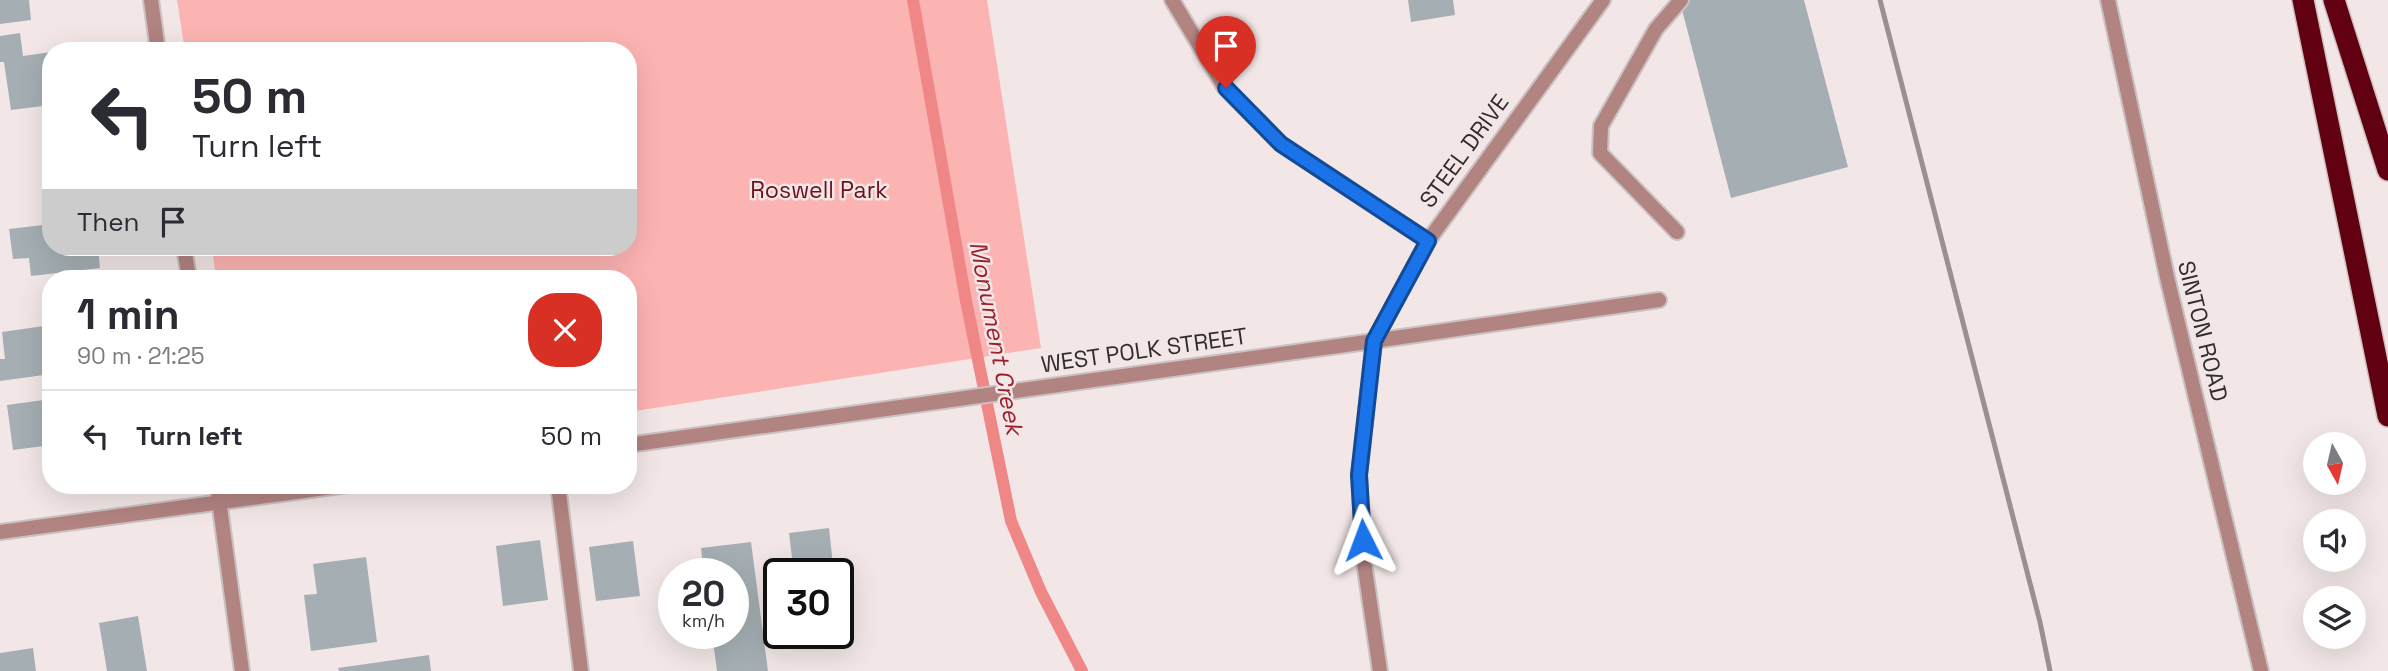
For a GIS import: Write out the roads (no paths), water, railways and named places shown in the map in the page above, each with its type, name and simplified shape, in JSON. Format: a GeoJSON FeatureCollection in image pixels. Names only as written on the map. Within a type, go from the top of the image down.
{"type":"FeatureCollection","features":[{"type":"Feature","properties":{"kind":"highway"},"geometry":{"type":"LineString","coordinates":[[2303,0],[2388,415]]}},
{"type":"Feature","properties":{"kind":"highway"},"geometry":{"type":"LineString","coordinates":[[2334,0],[2388,170]]}},
{"type":"Feature","properties":{"kind":"street"},"geometry":{"type":"LineString","coordinates":[[151,0],[157,42]]}},
{"type":"Feature","properties":{"kind":"street"},"geometry":{"type":"LineString","coordinates":[[1172,0],[1226,88],[1281,144],[1428,241]]}},
{"type":"Feature","properties":{"kind":"street","name":"STEEL DRIVE"},"geometry":{"type":"LineString","coordinates":[[1380,671],[1364,562],[1359,475],[1374,341],[1428,241],[1603,0]]}},
{"type":"Feature","properties":{"kind":"street"},"geometry":{"type":"LineString","coordinates":[[1677,232],[1600,153],[1601,126],[1656,29],[1681,0]]}},
{"type":"Feature","properties":{"kind":"street","name":"SINTON ROAD"},"geometry":{"type":"LineString","coordinates":[[2108,0],[2166,277],[2261,671]]}},
{"type":"Feature","properties":{"kind":"street","name":"WEST POLK STREET"},"geometry":{"type":"LineString","coordinates":[[637,444],[1660,300]]}},
{"type":"Feature","properties":{"kind":"street"},"geometry":{"type":"LineString","coordinates":[[218,494],[242,671]]}},
{"type":"Feature","properties":{"kind":"street"},"geometry":{"type":"LineString","coordinates":[[0,532],[284,494]]}},
{"type":"Feature","properties":{"kind":"street"},"geometry":{"type":"LineString","coordinates":[[559,494],[581,671]]}},
{"type":"Feature","properties":{"kind":"waterway","name":"Monument Creek"},"geometry":{"type":"LineString","coordinates":[[913,0],[966,301],[1011,521],[1041,592],[1082,671]]}},
{"type":"Feature","properties":{"kind":"railway"},"geometry":{"type":"LineString","coordinates":[[1880,0],[2040,622],[2050,671]]}},
{"type":"Feature","properties":{"kind":"park label","name":"Roswell Park"},"geometry":{"type":"Point","coordinates":[819,190]}}]}
